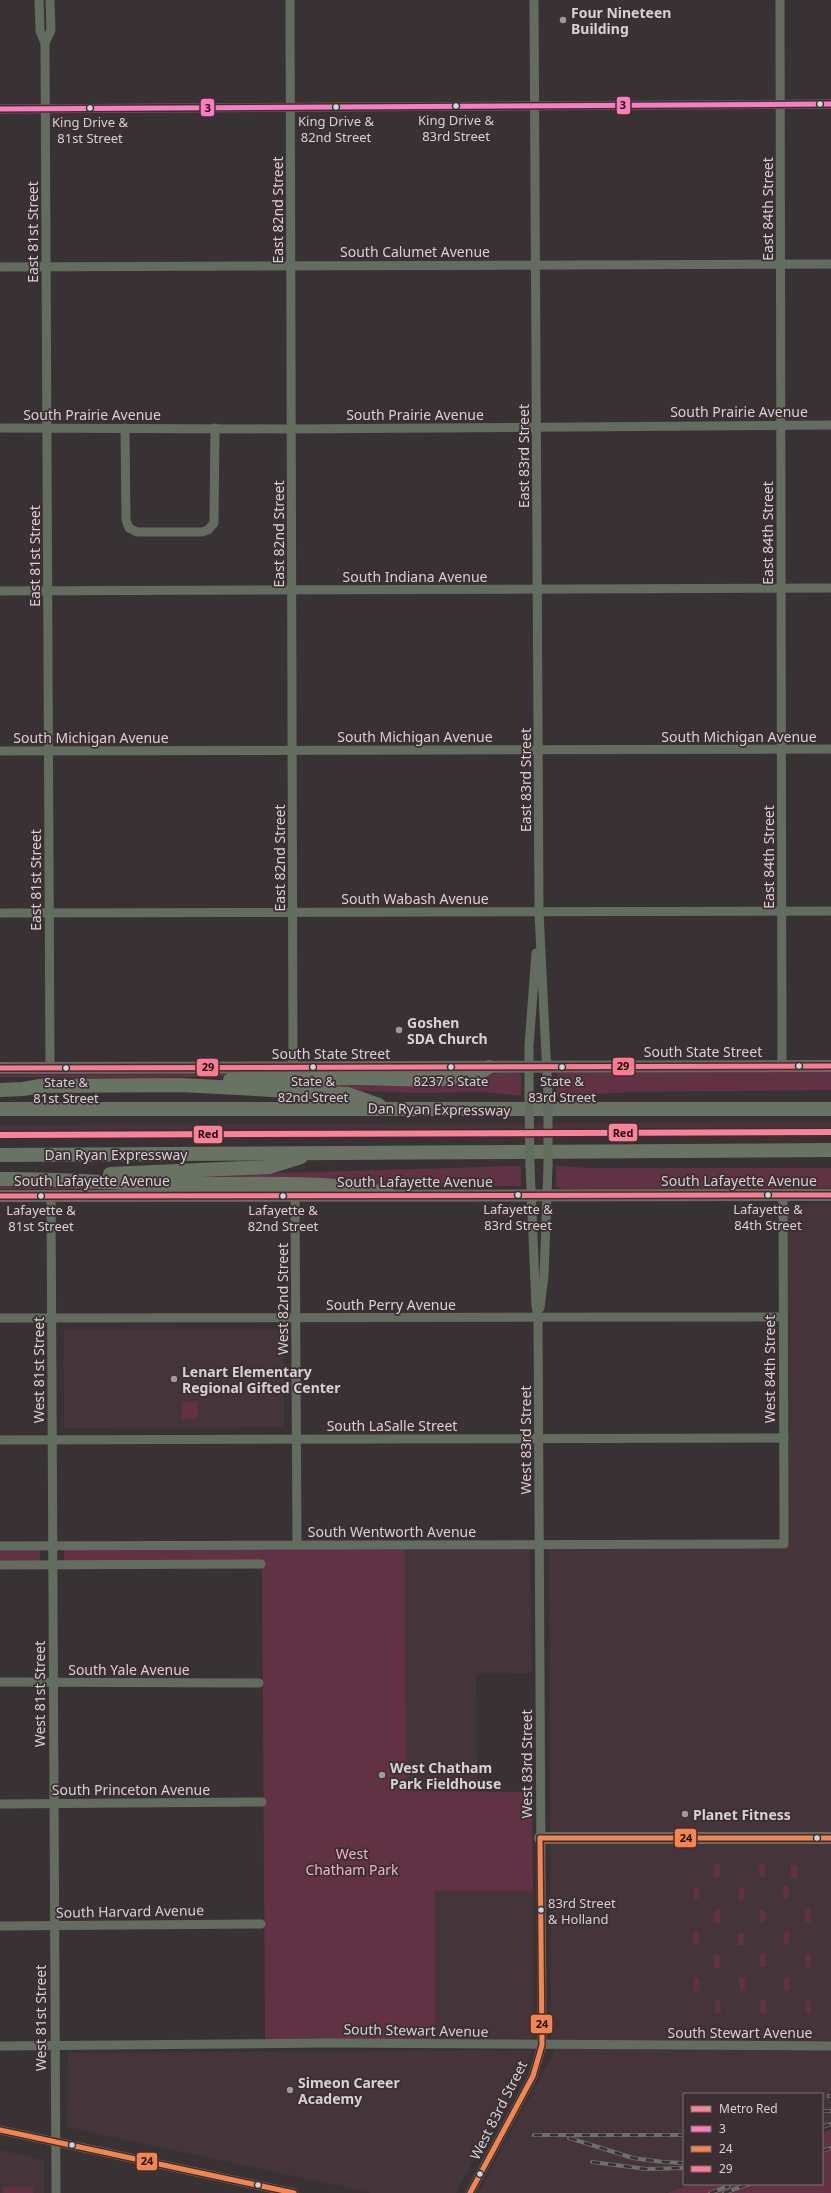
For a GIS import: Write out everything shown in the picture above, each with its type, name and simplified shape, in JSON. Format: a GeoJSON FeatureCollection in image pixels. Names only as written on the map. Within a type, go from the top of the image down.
{"type":"FeatureCollection","features":[{"type":"Feature","properties":{"kind":"highway"},"geometry":{"type":"LineString","coordinates":[[180,1085],[201,1082],[271,1078],[438,1078],[478,1074],[489,1067]]}},
{"type":"Feature","properties":{"kind":"highway"},"geometry":{"type":"LineString","coordinates":[[0,1082],[24,1082],[40,1086]]}},
{"type":"Feature","properties":{"kind":"highway"},"geometry":{"type":"LineString","coordinates":[[0,1090],[24,1089],[40,1086],[180,1085],[348,1094],[389,1108]]}},
{"type":"Feature","properties":{"kind":"highway","name":"Dan Ryan Expressway"},"geometry":{"type":"LineString","coordinates":[[0,1109],[831,1109]]}},
{"type":"Feature","properties":{"kind":"highway","name":"Dan Ryan Expressway"},"geometry":{"type":"LineString","coordinates":[[0,1155],[831,1150]]}},
{"type":"Feature","properties":{"kind":"highway"},"geometry":{"type":"LineString","coordinates":[[45,1178],[70,1175],[269,1167],[316,1153]]}},
{"type":"Feature","properties":{"kind":"highway"},"geometry":{"type":"LineString","coordinates":[[0,1178],[45,1178],[151,1184],[310,1186],[368,1190],[389,1194]]}},
{"type":"Feature","properties":{"kind":"main road","name":"South State Street"},"geometry":{"type":"LineString","coordinates":[[0,1068],[831,1066]]}},
{"type":"Feature","properties":{"kind":"main road","name":"South Lafayette Avenue"},"geometry":{"type":"LineString","coordinates":[[0,1196],[367,1197],[389,1194],[530,1196],[831,1195]]}},
{"type":"Feature","properties":{"kind":"main road"},"geometry":{"type":"LineString","coordinates":[[540,1838],[831,1838]]}},
{"type":"Feature","properties":{"kind":"street","name":"East 81st Street"},"geometry":{"type":"LineString","coordinates":[[39,0],[40,31],[46,43]]}},
{"type":"Feature","properties":{"kind":"street","name":"East 81st Street"},"geometry":{"type":"LineString","coordinates":[[50,0],[50,30],[46,43],[50,1068]]}},
{"type":"Feature","properties":{"kind":"street","name":"East 82nd Street"},"geometry":{"type":"LineString","coordinates":[[290,0],[293,1068]]}},
{"type":"Feature","properties":{"kind":"street","name":"East 83rd Street"},"geometry":{"type":"LineString","coordinates":[[534,0],[539,912],[547,1067]]}},
{"type":"Feature","properties":{"kind":"street","name":"East 84th Street"},"geometry":{"type":"LineString","coordinates":[[780,0],[782,1066]]}},
{"type":"Feature","properties":{"kind":"street"},"geometry":{"type":"LineString","coordinates":[[0,109],[290,109],[831,104]]}},
{"type":"Feature","properties":{"kind":"street","name":"South Calumet Avenue"},"geometry":{"type":"LineString","coordinates":[[0,267],[831,264]]}},
{"type":"Feature","properties":{"kind":"street","name":"South Prairie Avenue"},"geometry":{"type":"LineString","coordinates":[[0,428],[291,429],[831,425]]}},
{"type":"Feature","properties":{"kind":"street"},"geometry":{"type":"LineString","coordinates":[[125,428],[126,520],[128,526],[137,532],[202,532],[208,530],[214,523],[214,428]]}},
{"type":"Feature","properties":{"kind":"street","name":"South Indiana Avenue"},"geometry":{"type":"LineString","coordinates":[[0,591],[831,588]]}},
{"type":"Feature","properties":{"kind":"street","name":"South Michigan Avenue"},"geometry":{"type":"LineString","coordinates":[[0,751],[831,749]]}},
{"type":"Feature","properties":{"kind":"street","name":"South Wabash Avenue"},"geometry":{"type":"LineString","coordinates":[[0,913],[831,911]]}},
{"type":"Feature","properties":{"kind":"street","name":"East 83rd Street"},"geometry":{"type":"LineString","coordinates":[[529,1067],[539,912]]}},
{"type":"Feature","properties":{"kind":"street","name":"West 83rd Street"},"geometry":{"type":"LineString","coordinates":[[529,1067],[530,1196],[536,1306],[538,1318]]}},
{"type":"Feature","properties":{"kind":"street","name":"West 83rd Street"},"geometry":{"type":"LineString","coordinates":[[470,2193],[533,2076],[542,2045],[538,1318],[544,1276],[547,1196],[547,1067]]}},
{"type":"Feature","properties":{"kind":"street","name":"West 81st Street"},"geometry":{"type":"LineString","coordinates":[[51,1195],[56,2193]]}},
{"type":"Feature","properties":{"kind":"street","name":"West 84th Street"},"geometry":{"type":"LineString","coordinates":[[783,1195],[784,1544]]}},
{"type":"Feature","properties":{"kind":"street","name":"West 82nd Street"},"geometry":{"type":"LineString","coordinates":[[295,1196],[298,1545]]}},
{"type":"Feature","properties":{"kind":"street","name":"South Perry Avenue"},"geometry":{"type":"LineString","coordinates":[[0,1318],[783,1317]]}},
{"type":"Feature","properties":{"kind":"street","name":"South LaSalle Street"},"geometry":{"type":"LineString","coordinates":[[0,1440],[784,1438]]}},
{"type":"Feature","properties":{"kind":"street","name":"South Wentworth Avenue"},"geometry":{"type":"LineString","coordinates":[[0,1546],[784,1544]]}},
{"type":"Feature","properties":{"kind":"street"},"geometry":{"type":"LineString","coordinates":[[0,1565],[261,1564]]}},
{"type":"Feature","properties":{"kind":"street","name":"South Yale Avenue"},"geometry":{"type":"LineString","coordinates":[[0,1682],[259,1683]]}},
{"type":"Feature","properties":{"kind":"street","name":"South Princeton Avenue"},"geometry":{"type":"LineString","coordinates":[[0,1804],[262,1802]]}},
{"type":"Feature","properties":{"kind":"street","name":"South Harvard Avenue"},"geometry":{"type":"LineString","coordinates":[[0,1926],[261,1924]]}},
{"type":"Feature","properties":{"kind":"street","name":"South Stewart Avenue"},"geometry":{"type":"LineString","coordinates":[[0,2046],[327,2043],[831,2046]]}},
{"type":"Feature","properties":{"kind":"street"},"geometry":{"type":"LineString","coordinates":[[0,2130],[294,2193]]}},
{"type":"Feature","properties":{"kind":"shaded area"},"geometry":{"type":"Polygon","coordinates":[[[831,1122],[831,1137],[0,1139],[0,1125],[831,1122]]]}},
{"type":"Feature","properties":{"kind":"shaded area"},"geometry":{"type":"Polygon","coordinates":[[[780,1204],[831,1204],[831,2127],[823,2131],[823,2093],[683,2093],[683,2185],[685,2185],[665,2193],[478,2193],[554,2052],[551,2039],[549,1548],[781,1547],[780,1204]]]}},
{"type":"Feature","properties":{"kind":"shaded area","name":"Lenart Elementary Regional Gifted Center"},"geometry":{"type":"Polygon","coordinates":[[[64,1330],[284,1330],[284,1427],[64,1428],[64,1330]]]}},
{"type":"Feature","properties":{"kind":"shaded area"},"geometry":{"type":"Polygon","coordinates":[[[530,1548],[532,1673],[476,1674],[477,1792],[406,1791],[405,1550],[530,1548]]]}},
{"type":"Feature","properties":{"kind":"shaded area"},"geometry":{"type":"Polygon","coordinates":[[[435,1891],[533,1891],[533,2039],[435,2039],[435,1891]]]}},
{"type":"Feature","properties":{"kind":"shaded area","name":"Simeon Career Academy"},"geometry":{"type":"Polygon","coordinates":[[[533,2050],[456,2193],[372,2193],[67,2127],[68,2053],[533,2050]]]}},
{"type":"Feature","properties":{"kind":"shaded area"},"geometry":{"type":"Polygon","coordinates":[[[0,2150],[44,2160],[44,2193],[0,2193],[0,2150]]]}},
{"type":"Feature","properties":{"kind":"green space"},"geometry":{"type":"Polygon","coordinates":[[[831,1072],[831,1090],[633,1092],[556,1096],[556,1076],[558,1073],[831,1072]]]}},
{"type":"Feature","properties":{"kind":"green space"},"geometry":{"type":"Polygon","coordinates":[[[500,1073],[519,1073],[521,1075],[521,1096],[485,1092],[412,1093],[262,1086],[471,1078],[500,1073]]]}},
{"type":"Feature","properties":{"kind":"green space"},"geometry":{"type":"Polygon","coordinates":[[[235,1074],[235,1076],[135,1078],[0,1077],[0,1075],[235,1074]]]}},
{"type":"Feature","properties":{"kind":"green space"},"geometry":{"type":"Polygon","coordinates":[[[521,1166],[521,1185],[519,1186],[418,1187],[292,1180],[143,1177],[521,1166]]]}},
{"type":"Feature","properties":{"kind":"green space"},"geometry":{"type":"Polygon","coordinates":[[[556,1166],[588,1168],[831,1168],[831,1188],[562,1189],[556,1186],[556,1166]]]}},
{"type":"Feature","properties":{"kind":"green space"},"geometry":{"type":"Polygon","coordinates":[[[0,1185],[134,1189],[0,1189],[0,1185]]]}},
{"type":"Feature","properties":{"kind":"green space"},"geometry":{"type":"Polygon","coordinates":[[[182,1402],[198,1402],[198,1418],[182,1419],[182,1402]]]}},
{"type":"Feature","properties":{"kind":"green space"},"geometry":{"type":"Polygon","coordinates":[[[0,1550],[40,1550],[40,1561],[0,1561],[0,1550]]]}},
{"type":"Feature","properties":{"kind":"green space","name":"West Chatham Park"},"geometry":{"type":"Polygon","coordinates":[[[64,1550],[405,1550],[406,1791],[532,1792],[533,1891],[435,1891],[435,2039],[265,2039],[262,1560],[64,1561],[64,1550]]]}},
{"type":"Feature","properties":{"kind":"green space"},"geometry":{"type":"Polygon","coordinates":[[[720,1864],[720,1877],[714,1877],[714,1865],[720,1864]]]}},
{"type":"Feature","properties":{"kind":"green space"},"geometry":{"type":"Polygon","coordinates":[[[759,1864],[765,1864],[765,1877],[760,1877],[759,1864]]]}},
{"type":"Feature","properties":{"kind":"green space"},"geometry":{"type":"Polygon","coordinates":[[[791,1865],[797,1865],[797,1878],[791,1878],[791,1865]]]}},
{"type":"Feature","properties":{"kind":"green space"},"geometry":{"type":"Polygon","coordinates":[[[783,1886],[789,1886],[789,1898],[784,1899],[783,1886]]]}},
{"type":"Feature","properties":{"kind":"green space"},"geometry":{"type":"Polygon","coordinates":[[[694,1887],[699,1887],[700,1899],[694,1900],[694,1887]]]}},
{"type":"Feature","properties":{"kind":"green space"},"geometry":{"type":"Polygon","coordinates":[[[739,1888],[744,1888],[745,1900],[739,1900],[739,1888]]]}},
{"type":"Feature","properties":{"kind":"green space"},"geometry":{"type":"Polygon","coordinates":[[[805,1909],[810,1909],[811,1922],[805,1922],[805,1909]]]}},
{"type":"Feature","properties":{"kind":"green space"},"geometry":{"type":"Polygon","coordinates":[[[714,1910],[720,1910],[720,1923],[715,1923],[714,1910]]]}},
{"type":"Feature","properties":{"kind":"green space"},"geometry":{"type":"Polygon","coordinates":[[[760,1910],[765,1910],[766,1922],[760,1922],[760,1910]]]}},
{"type":"Feature","properties":{"kind":"green space"},"geometry":{"type":"Polygon","coordinates":[[[699,1932],[699,1945],[693,1945],[693,1933],[699,1932]]]}},
{"type":"Feature","properties":{"kind":"green space"},"geometry":{"type":"Polygon","coordinates":[[[783,1932],[789,1932],[789,1944],[784,1945],[783,1932]]]}},
{"type":"Feature","properties":{"kind":"green space"},"geometry":{"type":"Polygon","coordinates":[[[738,1933],[744,1933],[744,1945],[738,1945],[738,1933]]]}},
{"type":"Feature","properties":{"kind":"green space"},"geometry":{"type":"Polygon","coordinates":[[[765,1954],[766,1967],[760,1967],[760,1955],[765,1954]]]}},
{"type":"Feature","properties":{"kind":"green space"},"geometry":{"type":"Polygon","coordinates":[[[714,1955],[720,1955],[720,1968],[714,1968],[714,1955]]]}},
{"type":"Feature","properties":{"kind":"green space"},"geometry":{"type":"Polygon","coordinates":[[[805,1955],[811,1955],[811,1967],[806,1967],[805,1955]]]}},
{"type":"Feature","properties":{"kind":"green space"},"geometry":{"type":"Polygon","coordinates":[[[694,1978],[699,1978],[700,1991],[694,1991],[694,1978]]]}},
{"type":"Feature","properties":{"kind":"green space"},"geometry":{"type":"Polygon","coordinates":[[[739,1978],[745,1978],[745,1990],[740,1991],[739,1978]]]}},
{"type":"Feature","properties":{"kind":"green space"},"geometry":{"type":"Polygon","coordinates":[[[784,1978],[790,1978],[790,1990],[784,1991],[784,1978]]]}},
{"type":"Feature","properties":{"kind":"green space"},"geometry":{"type":"Polygon","coordinates":[[[720,2000],[721,2013],[715,2013],[715,2001],[720,2000]]]}},
{"type":"Feature","properties":{"kind":"green space"},"geometry":{"type":"Polygon","coordinates":[[[766,2000],[766,2013],[760,2013],[760,2001],[766,2000]]]}},
{"type":"Feature","properties":{"kind":"green space"},"geometry":{"type":"Polygon","coordinates":[[[806,2001],[811,2001],[811,2013],[806,2013],[806,2001]]]}},
{"type":"Feature","properties":{"kind":"green space"},"geometry":{"type":"Polygon","coordinates":[[[831,2129],[831,2193],[667,2193],[687,2185],[823,2185],[823,2133],[831,2129]]]}},
{"type":"Feature","properties":{"kind":"green space"},"geometry":{"type":"Polygon","coordinates":[[[3,2187],[33,2187],[33,2193],[3,2193],[3,2187]]]}},
{"type":"Feature","properties":{"kind":"railway"},"geometry":{"type":"LineString","coordinates":[[823,2111],[831,2111]]}},
{"type":"Feature","properties":{"kind":"railway"},"geometry":{"type":"LineString","coordinates":[[823,2127],[831,2124]]}},
{"type":"Feature","properties":{"kind":"railway"},"geometry":{"type":"LineString","coordinates":[[534,2135],[683,2135]]}},
{"type":"Feature","properties":{"kind":"railway"},"geometry":{"type":"LineString","coordinates":[[569,2138],[633,2158],[683,2163]]}},
{"type":"Feature","properties":{"kind":"railway"},"geometry":{"type":"LineString","coordinates":[[823,2151],[831,2148]]}},
{"type":"Feature","properties":{"kind":"railway"},"geometry":{"type":"LineString","coordinates":[[592,2162],[646,2169],[683,2168]]}},
{"type":"Feature","properties":{"kind":"railway"},"geometry":{"type":"LineString","coordinates":[[724,2193],[746,2185]]}},
{"type":"Feature","properties":{"kind":"railway"},"geometry":{"type":"LineString","coordinates":[[710,2193],[729,2186]]}},
{"type":"Feature","properties":{"kind":"metro line","name":"Red"},"geometry":{"type":"LineString","coordinates":[[0,1135],[831,1132]]}},
{"type":"Feature","properties":{"kind":"transit line","name":"3"},"geometry":{"type":"LineString","coordinates":[[0,109],[831,104]]}},
{"type":"Feature","properties":{"kind":"transit line","name":"29"},"geometry":{"type":"LineString","coordinates":[[0,1068],[831,1066]]}},
{"type":"Feature","properties":{"kind":"transit line","name":"29"},"geometry":{"type":"LineString","coordinates":[[0,1196],[831,1195]]}},
{"type":"Feature","properties":{"kind":"transit line","name":"24"},"geometry":{"type":"LineString","coordinates":[[540,1838],[831,1838]]}},
{"type":"Feature","properties":{"kind":"transit line","name":"24"},"geometry":{"type":"LineString","coordinates":[[470,2193],[533,2076],[542,2045],[540,1838]]}},
{"type":"Feature","properties":{"kind":"transit line","name":"24"},"geometry":{"type":"LineString","coordinates":[[0,2130],[294,2193]]}},
{"type":"Feature","properties":{"kind":"place","name":"Four Nineteen Building"},"geometry":{"type":"Point","coordinates":[563,20]}},
{"type":"Feature","properties":{"kind":"place","name":"King Drive & 83rd Street"},"geometry":{"type":"Point","coordinates":[456,106]}},
{"type":"Feature","properties":{"kind":"place","name":"King Drive & 82nd Street"},"geometry":{"type":"Point","coordinates":[336,107]}},
{"type":"Feature","properties":{"kind":"place","name":"King Drive & 81st Street"},"geometry":{"type":"Point","coordinates":[90,108]}},
{"type":"Feature","properties":{"kind":"place","name":"Goshen SDA Church"},"geometry":{"type":"Point","coordinates":[399,1030]}},
{"type":"Feature","properties":{"kind":"place","name":"State & 82nd Street"},"geometry":{"type":"Point","coordinates":[313,1067]}},
{"type":"Feature","properties":{"kind":"place","name":"8237 S State"},"geometry":{"type":"Point","coordinates":[451,1067]}},
{"type":"Feature","properties":{"kind":"place","name":"State & 83rd Street"},"geometry":{"type":"Point","coordinates":[562,1067]}},
{"type":"Feature","properties":{"kind":"place","name":"State & 81st Street"},"geometry":{"type":"Point","coordinates":[66,1068]}},
{"type":"Feature","properties":{"kind":"place","name":"Lafayette & 83rd Street"},"geometry":{"type":"Point","coordinates":[518,1195]}},
{"type":"Feature","properties":{"kind":"place","name":"Lafayette & 84th Street"},"geometry":{"type":"Point","coordinates":[768,1195]}},
{"type":"Feature","properties":{"kind":"place","name":"Lafayette & 81st Street"},"geometry":{"type":"Point","coordinates":[41,1196]}},
{"type":"Feature","properties":{"kind":"place","name":"Lafayette & 82nd Street"},"geometry":{"type":"Point","coordinates":[283,1196]}},
{"type":"Feature","properties":{"kind":"place","name":"Lenart Elementary Regional Gifted Center"},"geometry":{"type":"Point","coordinates":[174,1379]}},
{"type":"Feature","properties":{"kind":"place","name":"West Chatham Park Fieldhouse"},"geometry":{"type":"Point","coordinates":[382,1775]}},
{"type":"Feature","properties":{"kind":"place","name":"Planet Fitness"},"geometry":{"type":"Point","coordinates":[685,1814]}},
{"type":"Feature","properties":{"kind":"place","name":"83rd Street & Holland"},"geometry":{"type":"Point","coordinates":[541,1910]}},
{"type":"Feature","properties":{"kind":"place","name":"Simeon Career Academy"},"geometry":{"type":"Point","coordinates":[290,2090]}}]}
